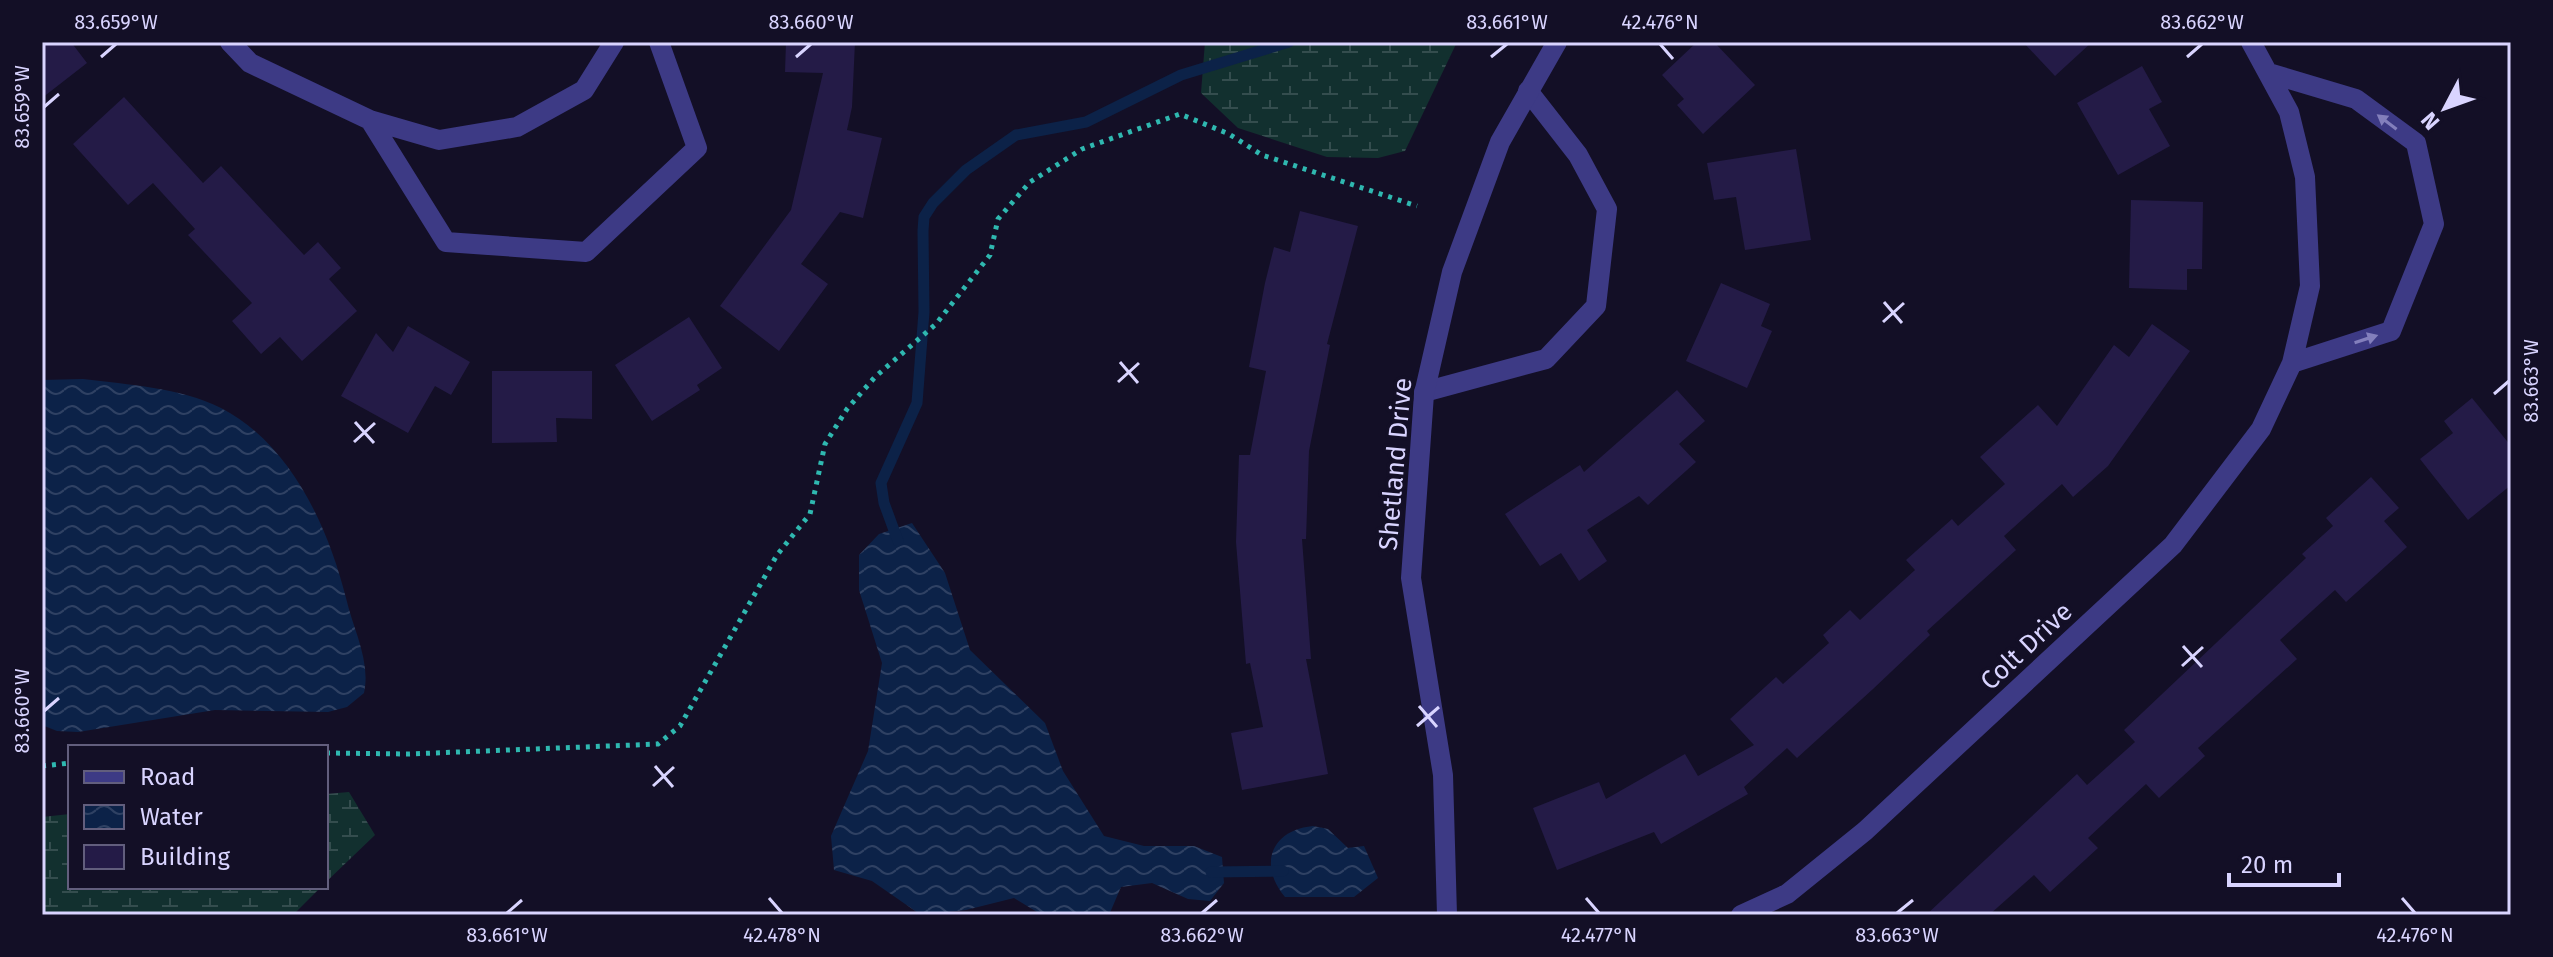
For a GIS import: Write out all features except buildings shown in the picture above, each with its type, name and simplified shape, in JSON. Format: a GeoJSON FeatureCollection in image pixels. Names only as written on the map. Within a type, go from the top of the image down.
{"type":"FeatureCollection","features":[{"type":"Feature","properties":{"kind":"street"},"geometry":{"type":"LineString","coordinates":[[230,42],[250,63],[370,120],[439,140],[517,127],[584,90],[614,42]]}},
{"type":"Feature","properties":{"kind":"street"},"geometry":{"type":"LineString","coordinates":[[370,120],[446,242],[586,252],[697,148],[659,42]]}},
{"type":"Feature","properties":{"kind":"street","name":"Shetland Drive"},"geometry":{"type":"LineString","coordinates":[[1447,915],[1443,775],[1411,578],[1424,392],[1452,272],[1500,142],[1557,42]]}},
{"type":"Feature","properties":{"kind":"street","name":"Colt Drive"},"geometry":{"type":"LineString","coordinates":[[1741,915],[1787,894],[1865,831],[2173,545],[2261,429],[2292,363],[2310,286],[2305,177],[2289,112],[2251,42]]}},
{"type":"Feature","properties":{"kind":"street"},"geometry":{"type":"LineString","coordinates":[[2269,73],[2356,99],[2416,143],[2434,224],[2391,331],[2292,363]]}},
{"type":"Feature","properties":{"kind":"street"},"geometry":{"type":"LineString","coordinates":[[1424,392],[1546,359],[1596,306],[1607,209],[1578,155],[1528,91]]}},
{"type":"Feature","properties":{"kind":"path"},"geometry":{"type":"LineString","coordinates":[[328,753],[409,754],[658,744],[680,726],[777,555],[810,514],[825,444],[847,409],[875,377],[936,324],[990,255],[998,219],[1030,182],[1082,149],[1180,114],[1229,134],[1262,155],[1417,206]]}},
{"type":"Feature","properties":{"kind":"path"},"geometry":{"type":"LineString","coordinates":[[42,766],[68,763]]}},
{"type":"Feature","properties":{"kind":"green space"},"geometry":{"type":"Polygon","coordinates":[[[1205,42],[1457,42],[1405,151],[1378,158],[1327,157],[1238,128],[1201,93],[1205,42]]]}},
{"type":"Feature","properties":{"kind":"green space"},"geometry":{"type":"Polygon","coordinates":[[[349,792],[375,835],[328,880],[328,794],[349,792]]]}},
{"type":"Feature","properties":{"kind":"green space"},"geometry":{"type":"Polygon","coordinates":[[[68,814],[68,889],[319,889],[293,915],[42,915],[42,817],[68,814]]]}},
{"type":"Feature","properties":{"kind":"water"},"geometry":{"type":"Polygon","coordinates":[[[83,379],[188,395],[221,408],[268,443],[303,490],[329,543],[363,657],[364,693],[347,707],[328,712],[215,710],[78,732],[57,731],[42,725],[42,380],[83,379]]]}},
{"type":"Feature","properties":{"kind":"water"},"geometry":{"type":"Polygon","coordinates":[[[912,523],[945,573],[970,650],[1045,723],[1063,771],[1104,836],[1144,846],[1194,846],[1222,857],[1224,883],[1210,901],[1188,899],[1152,883],[1121,887],[1109,915],[1042,915],[1014,898],[966,910],[921,915],[872,881],[834,870],[831,836],[868,751],[882,663],[859,590],[859,555],[879,534],[912,523]]]}},
{"type":"Feature","properties":{"kind":"water"},"geometry":{"type":"Polygon","coordinates":[[[1313,826],[1328,829],[1348,848],[1364,846],[1378,878],[1354,897],[1285,897],[1272,873],[1273,851],[1287,834],[1313,826]]]}},
{"type":"Feature","properties":{"kind":"waterway"},"geometry":{"type":"LineString","coordinates":[[898,541],[884,503],[881,483],[917,403],[924,312],[924,217],[933,203],[966,170],[1016,135],[1086,122],[1181,75],[1289,42]]}},
{"type":"Feature","properties":{"kind":"waterway"},"geometry":{"type":"LineString","coordinates":[[1211,872],[1283,871]]}}]}
